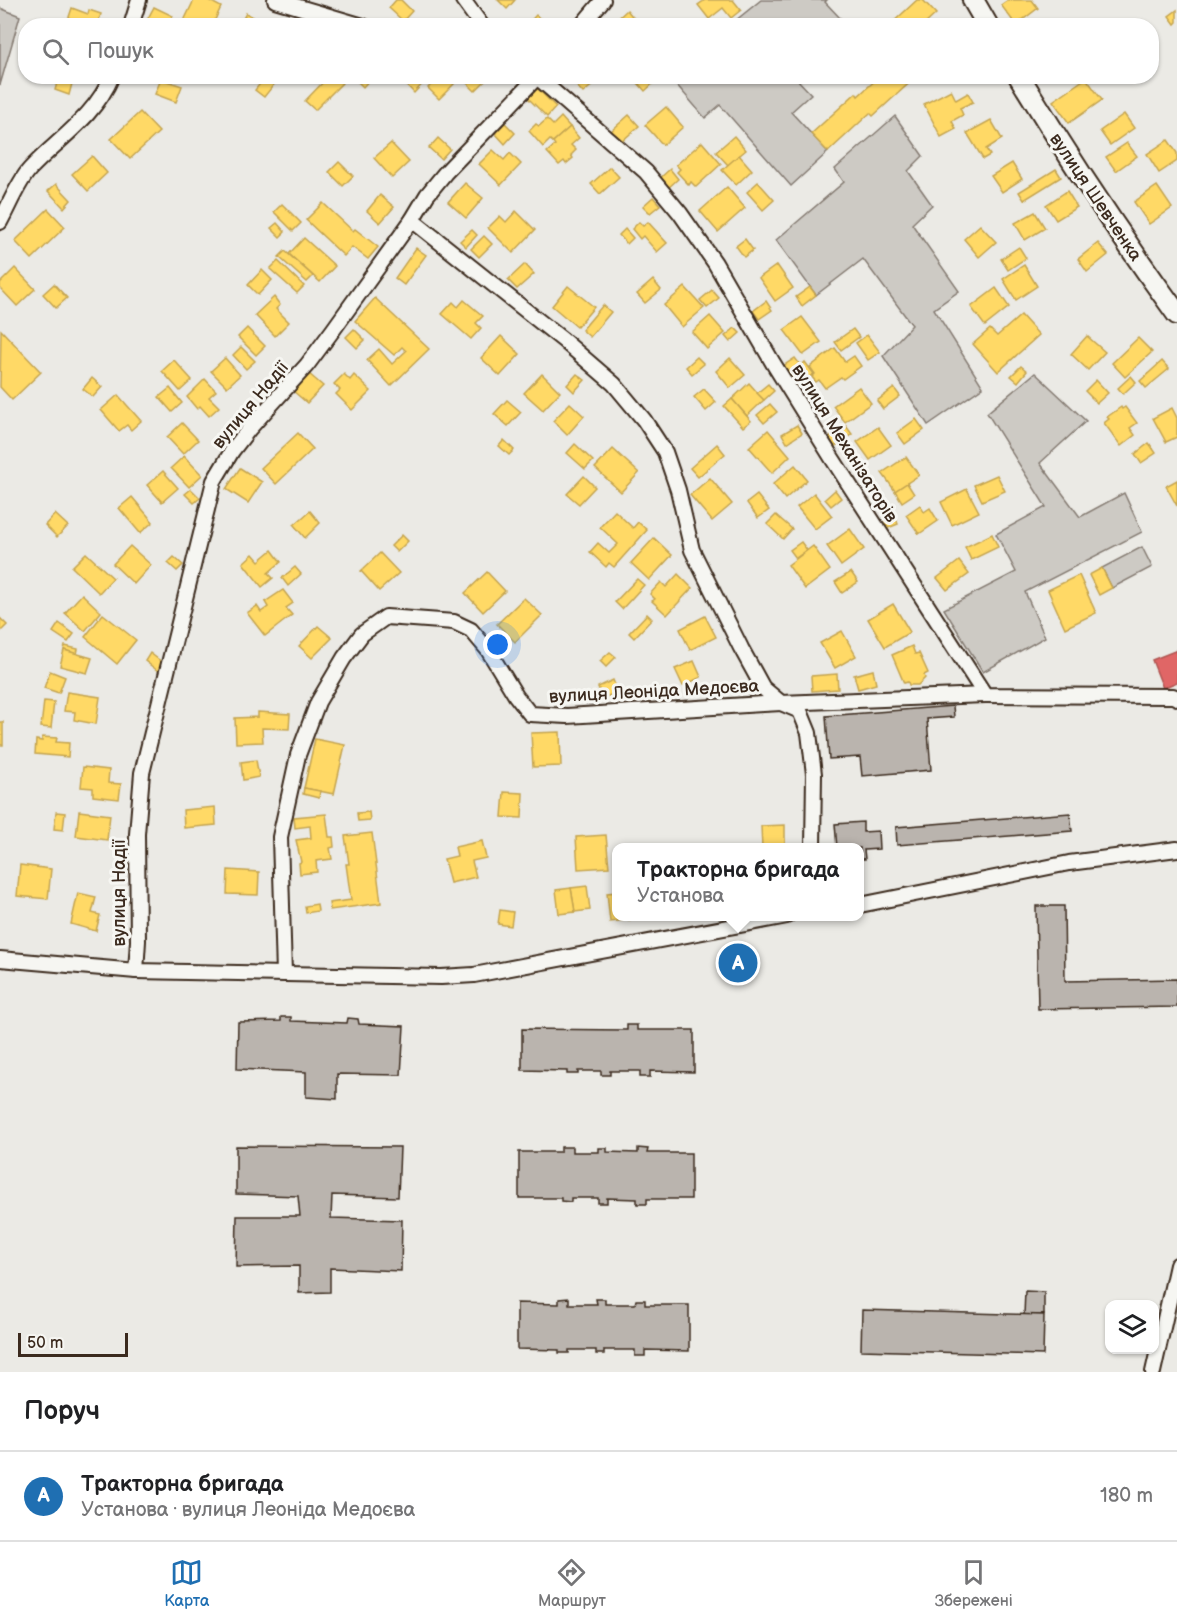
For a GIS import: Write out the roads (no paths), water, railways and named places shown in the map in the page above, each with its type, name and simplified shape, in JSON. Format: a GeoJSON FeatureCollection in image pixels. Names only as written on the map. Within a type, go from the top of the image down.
{"type":"FeatureCollection","features":[{"type":"Feature","properties":{"kind":"main road"},"geometry":{"type":"LineString","coordinates":[[973,0],[983,18]]}},
{"type":"Feature","properties":{"kind":"main road","name":"вулиця Шевченка"},"geometry":{"type":"LineString","coordinates":[[1024,84],[1118,232],[1177,314]]}},
{"type":"Feature","properties":{"kind":"street"},"geometry":{"type":"LineString","coordinates":[[133,18],[139,0]]}},
{"type":"Feature","properties":{"kind":"street"},"geometry":{"type":"LineString","coordinates":[[275,0],[336,18]]}},
{"type":"Feature","properties":{"kind":"street"},"geometry":{"type":"LineString","coordinates":[[463,0],[476,18]]}},
{"type":"Feature","properties":{"kind":"street"},"geometry":{"type":"LineString","coordinates":[[588,18],[603,0]]}},
{"type":"Feature","properties":{"kind":"street"},"geometry":{"type":"LineString","coordinates":[[0,222],[6,203],[27,172],[81,122],[104,94],[108,84]]}},
{"type":"Feature","properties":{"kind":"street","name":"вулиця Надії"},"geometry":{"type":"LineString","coordinates":[[136,971],[137,834],[142,772],[214,481],[232,451],[249,429],[307,365],[412,220],[427,195],[445,173],[530,84]]}},
{"type":"Feature","properties":{"kind":"street","name":"вулиця Механізаторів"},"geometry":{"type":"LineString","coordinates":[[545,84],[646,172],[680,213],[715,262],[773,363],[832,458],[985,695]]}},
{"type":"Feature","properties":{"kind":"street"},"geometry":{"type":"LineString","coordinates":[[412,220],[614,384],[644,420],[665,452],[678,490],[692,550],[763,688],[781,703],[800,711],[809,733],[814,774],[813,843]]}},
{"type":"Feature","properties":{"kind":"street","name":"вулиця Леоніда Медоєва"},"geometry":{"type":"LineString","coordinates":[[284,974],[280,837],[298,755],[318,702],[344,658],[362,634],[386,618],[454,622],[471,630],[488,650],[516,696],[530,714],[567,716],[781,703]]}},
{"type":"Feature","properties":{"kind":"street"},"geometry":{"type":"LineString","coordinates":[[781,703],[985,695],[1173,696],[1177,698]]}},
{"type":"Feature","properties":{"kind":"street"},"geometry":{"type":"LineString","coordinates":[[864,904],[1069,863],[1177,849]]}},
{"type":"Feature","properties":{"kind":"street"},"geometry":{"type":"LineString","coordinates":[[0,959],[136,971],[441,978],[474,975],[760,921]]}},
{"type":"Feature","properties":{"kind":"street"},"geometry":{"type":"LineString","coordinates":[[1153,1372],[1177,1265]]}},
{"type":"Feature","properties":{"kind":"place","name":"Тракторна бригада"},"geometry":{"type":"Point","coordinates":[738,963]}}]}
